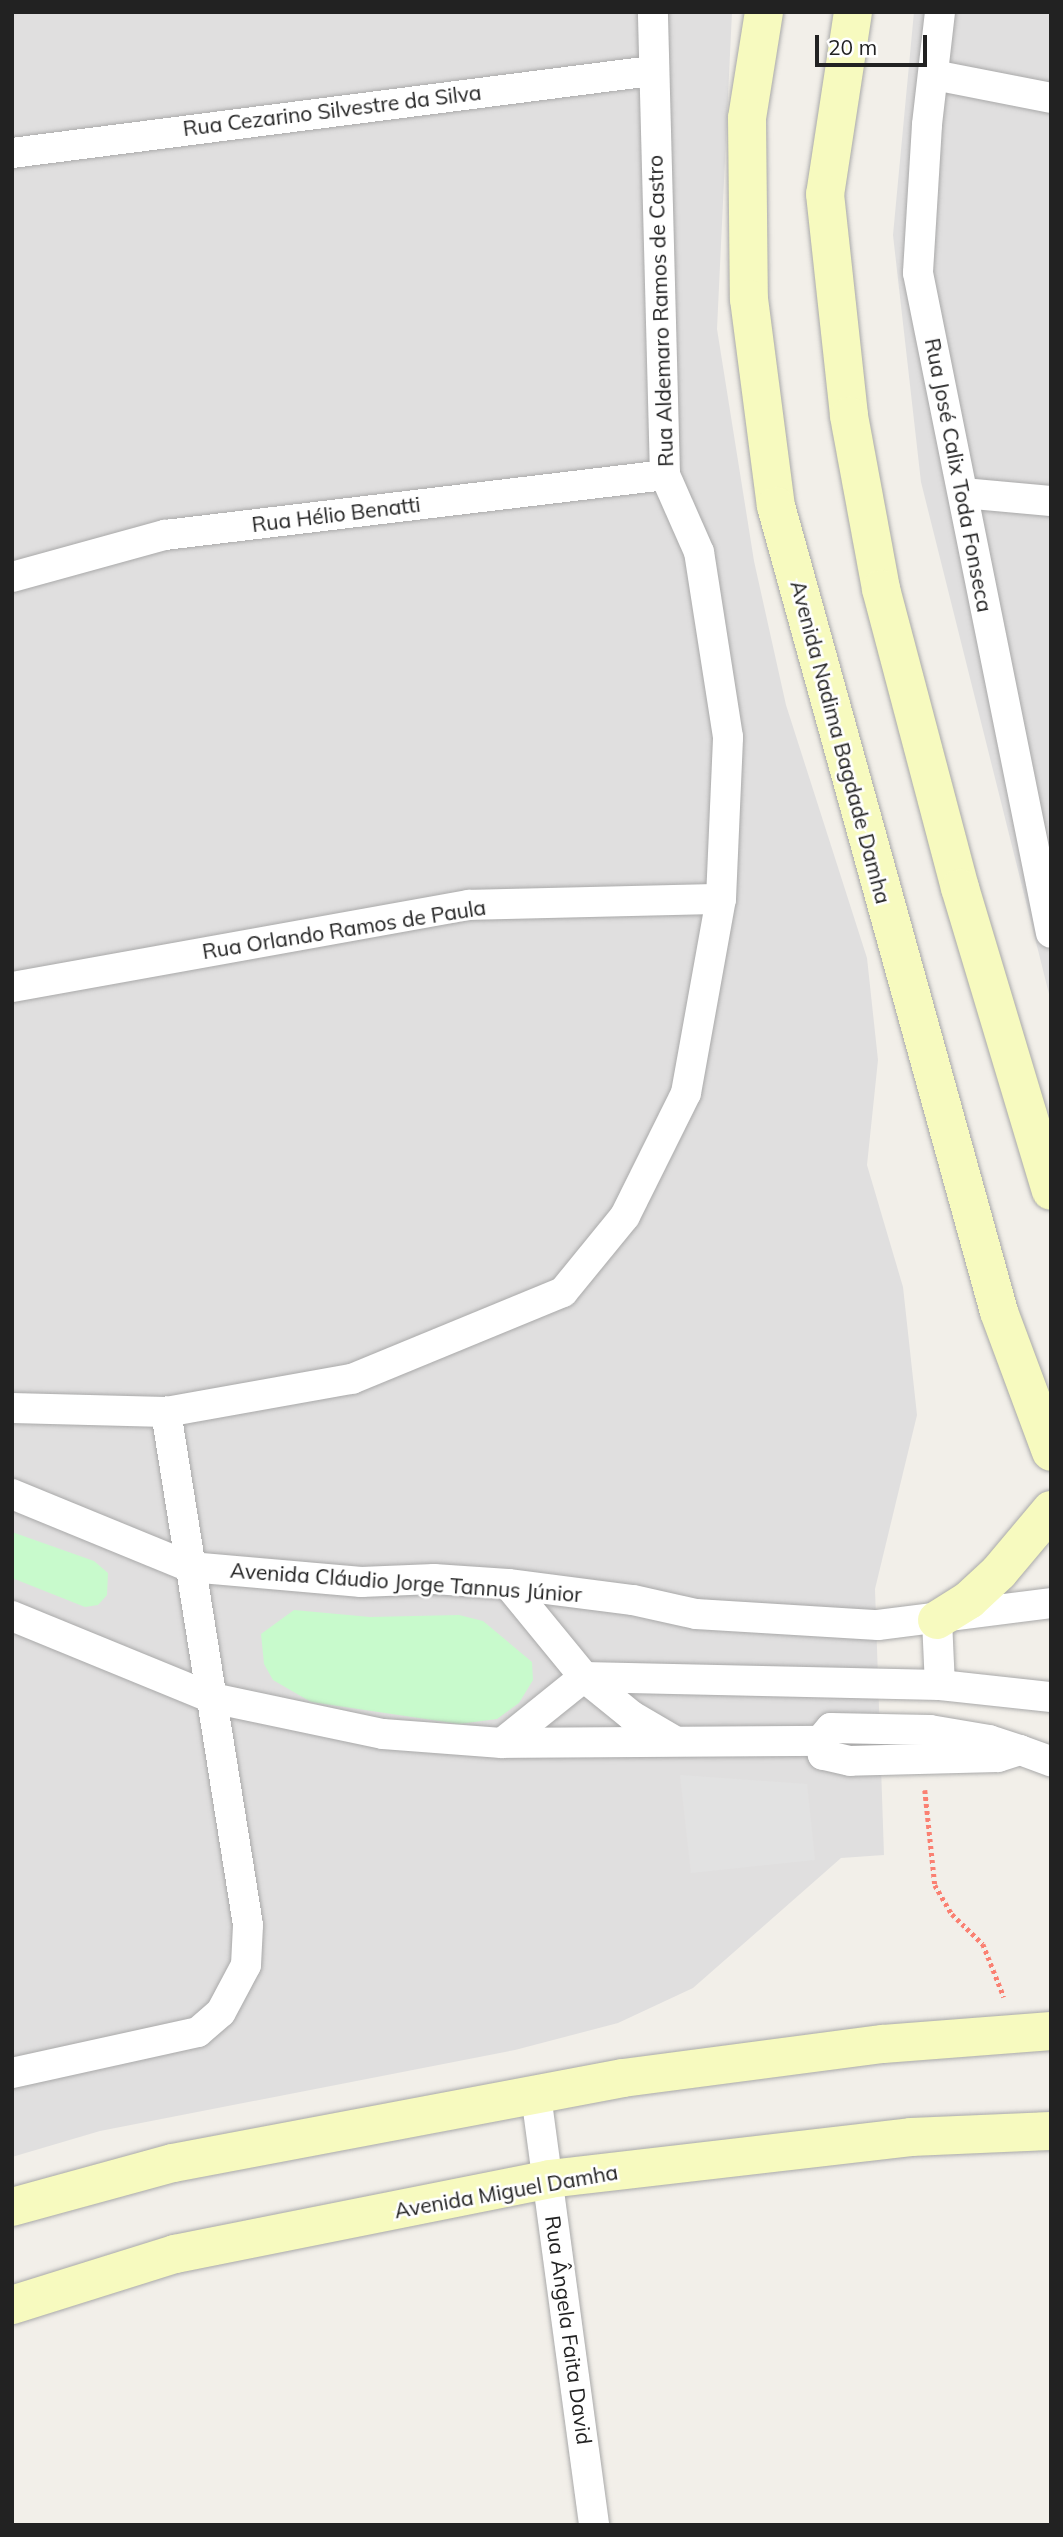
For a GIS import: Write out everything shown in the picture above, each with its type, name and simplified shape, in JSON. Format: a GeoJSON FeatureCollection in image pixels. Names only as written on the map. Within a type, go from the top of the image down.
{"type":"FeatureCollection","features":[{"type":"Feature","properties":{"kind":"street","name":"Rua Aldemaro Ramos de Castro"},"geometry":{"type":"LineString","coordinates":[[12,1408],[166,1412],[352,1379],[563,1292],[625,1216],[686,1093],[721,900],[727,737],[699,552],[665,475],[651,71],[653,12]]}},
{"type":"Feature","properties":{"kind":"street","name":"Avenida Nadima Bagdade Damha"},"geometry":{"type":"LineString","coordinates":[[764,12],[747,118],[750,299],[776,506],[999,1312],[1051,1452]]}},
{"type":"Feature","properties":{"kind":"street"},"geometry":{"type":"LineString","coordinates":[[853,12],[825,194],[849,416],[884,602],[960,888],[1051,1191]]}},
{"type":"Feature","properties":{"kind":"street","name":"Rua José Calix Toda Fonseca"},"geometry":{"type":"LineString","coordinates":[[940,12],[918,273],[1049,919]]}},
{"type":"Feature","properties":{"kind":"street","name":"Rua Cezarino Silvestre da Silva"},"geometry":{"type":"LineString","coordinates":[[12,153],[651,71]]}},
{"type":"Feature","properties":{"kind":"street"},"geometry":{"type":"LineString","coordinates":[[934,75],[1051,98]]}},
{"type":"Feature","properties":{"kind":"street","name":"Rua Hélio Benatti"},"geometry":{"type":"LineString","coordinates":[[12,577],[165,535],[665,475]]}},
{"type":"Feature","properties":{"kind":"street"},"geometry":{"type":"LineString","coordinates":[[963,494],[1051,501]]}},
{"type":"Feature","properties":{"kind":"street","name":"Rua Orlando Ramos de Paula"},"geometry":{"type":"LineString","coordinates":[[12,987],[469,905],[721,900]]}},
{"type":"Feature","properties":{"kind":"street"},"geometry":{"type":"LineString","coordinates":[[12,2073],[198,2032],[221,2012],[246,1965],[248,1924],[166,1412]]}},
{"type":"Feature","properties":{"kind":"street","name":"Avenida Cláudio Jorge Tannus Júnior"},"geometry":{"type":"LineString","coordinates":[[12,1494],[190,1567],[361,1582],[434,1579],[508,1584],[594,1593],[696,1614],[877,1625],[937,1620],[1051,1603]]}},
{"type":"Feature","properties":{"kind":"street"},"geometry":{"type":"LineString","coordinates":[[940,1685],[937,1620],[969,1600],[999,1572],[1051,1510]]}},
{"type":"Feature","properties":{"kind":"street"},"geometry":{"type":"LineString","coordinates":[[508,1584],[584,1677],[632,1716],[674,1741]]}},
{"type":"Feature","properties":{"kind":"street"},"geometry":{"type":"LineString","coordinates":[[12,1616],[212,1698],[383,1734],[502,1743],[820,1741]]}},
{"type":"Feature","properties":{"kind":"street"},"geometry":{"type":"LineString","coordinates":[[502,1743],[584,1677],[940,1685],[1051,1698]]}},
{"type":"Feature","properties":{"kind":"street"},"geometry":{"type":"LineString","coordinates":[[1020,1750],[998,1757],[830,1759],[822,1755],[820,1741],[831,1728],[878,1726],[964,1736],[1020,1750],[1051,1761]]}},
{"type":"Feature","properties":{"kind":"street"},"geometry":{"type":"LineString","coordinates":[[12,2207],[173,2163],[623,2078],[883,2044],[1033,2033]]}},
{"type":"Feature","properties":{"kind":"street","name":"Rua Ângela Faita David"},"geometry":{"type":"LineString","coordinates":[[536,2095],[594,2525]]}},
{"type":"Feature","properties":{"kind":"street","name":"Avenida Miguel Damha"},"geometry":{"type":"LineString","coordinates":[[12,2305],[175,2254],[549,2179],[911,2137],[1051,2132]]}},
{"type":"Feature","properties":{"kind":"path"},"geometry":{"type":"LineString","coordinates":[[922,1760],[935,1885],[951,1913],[983,1944],[1033,2033]]}},
{"type":"Feature","properties":{"kind":"shaded area"},"geometry":{"type":"Polygon","coordinates":[[[12,12],[732,12],[717,329],[754,561],[786,705],[867,958],[878,1060],[867,1165],[903,1287],[917,1415],[875,1589],[884,1855],[841,1858],[693,1988],[618,2023],[515,2050],[100,2131],[12,2157],[12,12]]]}},
{"type":"Feature","properties":{"kind":"shaded area"},"geometry":{"type":"Polygon","coordinates":[[[914,12],[1051,12],[1051,1002],[921,482],[893,235],[914,12]]]}},
{"type":"Feature","properties":{"kind":"shaded area"},"geometry":{"type":"Polygon","coordinates":[[[680,1775],[807,1784],[815,1860],[691,1873],[680,1775]]]}},
{"type":"Feature","properties":{"kind":"green space"},"geometry":{"type":"Polygon","coordinates":[[[12,1532],[94,1561],[108,1573],[107,1595],[98,1605],[85,1607],[12,1578],[12,1532]]]}},
{"type":"Feature","properties":{"kind":"green space"},"geometry":{"type":"Polygon","coordinates":[[[294,1610],[370,1617],[459,1615],[483,1621],[532,1662],[533,1680],[519,1703],[497,1719],[459,1724],[311,1702],[273,1680],[264,1664],[261,1634],[294,1610]]]}}]}
